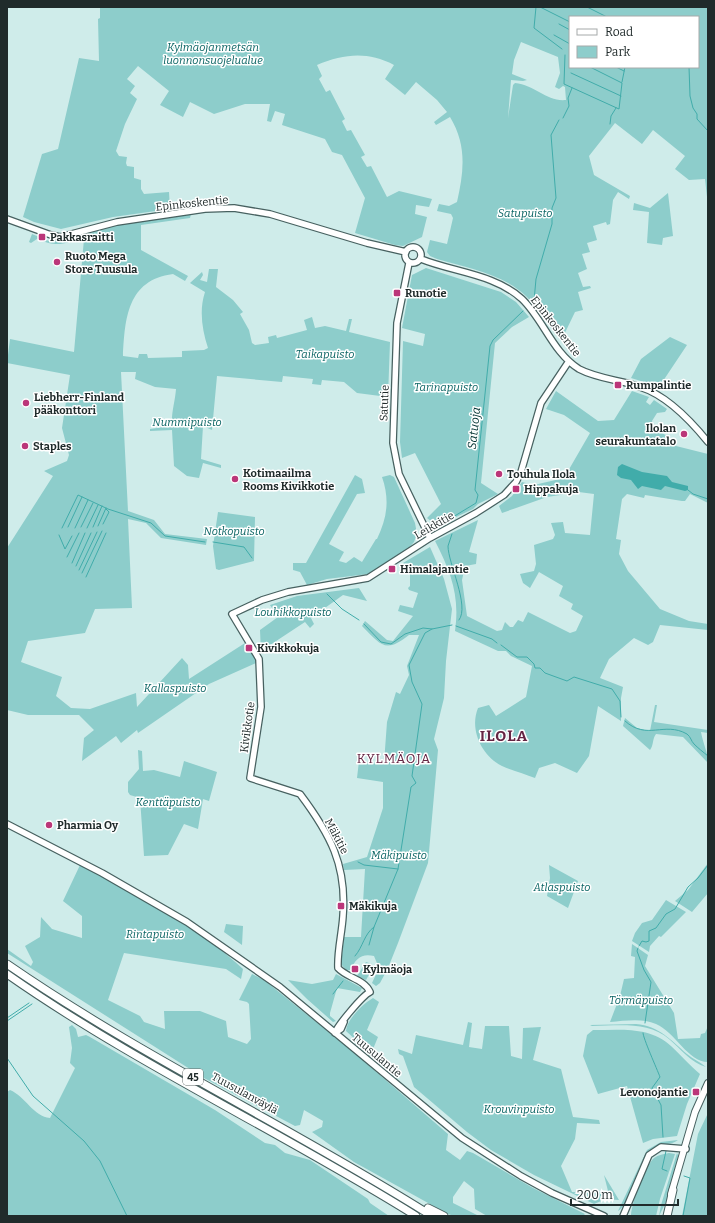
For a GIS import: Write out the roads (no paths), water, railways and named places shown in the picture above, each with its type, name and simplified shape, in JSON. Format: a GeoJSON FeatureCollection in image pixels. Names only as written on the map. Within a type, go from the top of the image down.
{"type":"FeatureCollection","features":[{"type":"Feature","properties":{"kind":"highway","name":"Tuusulanväylä"},"geometry":{"type":"LineString","coordinates":[[7,964],[90,1018],[296,1134],[432,1216]]}},
{"type":"Feature","properties":{"kind":"highway","name":"Tuusulanväylä"},"geometry":{"type":"LineString","coordinates":[[7,974],[88,1026],[292,1141],[416,1216]]}},
{"type":"Feature","properties":{"kind":"highway"},"geometry":{"type":"LineString","coordinates":[[387,1188],[444,1216]]}},
{"type":"Feature","properties":{"kind":"highway"},"geometry":{"type":"LineString","coordinates":[[667,1216],[673,1190]]}},
{"type":"Feature","properties":{"kind":"highway"},"geometry":{"type":"LineString","coordinates":[[381,1194],[409,1216]]}},
{"type":"Feature","properties":{"kind":"main road"},"geometry":{"type":"LineString","coordinates":[[663,1216],[686,1149],[695,1112],[708,1083]]}},
{"type":"Feature","properties":{"kind":"street","name":"Epinkoskentie"},"geometry":{"type":"LineString","coordinates":[[7,219],[51,236],[60,237],[117,222],[205,209],[237,208],[270,214],[367,243],[406,252],[410,248],[416,248],[421,252],[421,259],[493,282],[513,292],[527,305],[569,362],[585,371],[640,386],[653,392],[677,410],[708,442]]}},
{"type":"Feature","properties":{"kind":"street"},"geometry":{"type":"LineString","coordinates":[[406,252],[406,258],[409,263],[415,264],[421,259]]}},
{"type":"Feature","properties":{"kind":"street","name":"Satutie"},"geometry":{"type":"LineString","coordinates":[[409,263],[397,323],[393,443],[399,474],[430,538]]}},
{"type":"Feature","properties":{"kind":"street","name":"Leikkitie"},"geometry":{"type":"LineString","coordinates":[[232,614],[267,598],[288,592],[362,581],[373,576],[430,538],[482,510],[504,495],[512,488],[521,472],[541,403],[569,362]]}},
{"type":"Feature","properties":{"kind":"street","name":"Kivikkotie"},"geometry":{"type":"LineString","coordinates":[[232,614],[259,659],[261,707],[250,778]]}},
{"type":"Feature","properties":{"kind":"street","name":"Mäkitie"},"geometry":{"type":"LineString","coordinates":[[250,778],[299,793],[324,830],[337,856],[342,872],[344,896],[338,968],[342,973],[366,985],[370,992],[363,996],[344,1022],[338,1026],[335,1033]]}},
{"type":"Feature","properties":{"kind":"street","name":"Tuusulantie"},"geometry":{"type":"LineString","coordinates":[[7,824],[144,896],[192,925],[280,987],[462,1138],[521,1176],[552,1193],[604,1216]]}},
{"type":"Feature","properties":{"kind":"street"},"geometry":{"type":"LineString","coordinates":[[622,1216],[649,1155],[656,1149],[665,1146],[686,1149]]}},
{"type":"Feature","properties":{"kind":"waterway"},"geometry":{"type":"LineString","coordinates":[[536,7],[534,28],[562,49]]}},
{"type":"Feature","properties":{"kind":"waterway"},"geometry":{"type":"LineString","coordinates":[[540,7],[569,22]]}},
{"type":"Feature","properties":{"kind":"waterway"},"geometry":{"type":"LineString","coordinates":[[587,7],[605,16]]}},
{"type":"Feature","properties":{"kind":"waterway"},"geometry":{"type":"LineString","coordinates":[[559,24],[569,29]]}},
{"type":"Feature","properties":{"kind":"waterway"},"geometry":{"type":"LineString","coordinates":[[554,35],[569,43]]}},
{"type":"Feature","properties":{"kind":"waterway"},"geometry":{"type":"LineString","coordinates":[[565,55],[564,84],[619,109],[622,83],[592,68]]}},
{"type":"Feature","properties":{"kind":"waterway"},"geometry":{"type":"LineString","coordinates":[[618,68],[624,71]]}},
{"type":"Feature","properties":{"kind":"waterway"},"geometry":{"type":"LineString","coordinates":[[622,82],[625,68]]}},
{"type":"Feature","properties":{"kind":"waterway"},"geometry":{"type":"LineString","coordinates":[[689,68],[690,96],[693,108],[697,114],[697,119],[708,131]]}},
{"type":"Feature","properties":{"kind":"waterway"},"geometry":{"type":"LineString","coordinates":[[571,73],[621,96]]}},
{"type":"Feature","properties":{"kind":"waterway","name":"Satuoja"},"geometry":{"type":"LineString","coordinates":[[563,118],[569,106],[568,98],[572,88]]}},
{"type":"Feature","properties":{"kind":"waterway"},"geometry":{"type":"LineString","coordinates":[[610,124],[611,116],[616,108]]}},
{"type":"Feature","properties":{"kind":"waterway","name":"Satuoja"},"geometry":{"type":"LineString","coordinates":[[534,301],[536,279],[552,224],[552,208],[556,198],[551,135],[559,120]]}},
{"type":"Feature","properties":{"kind":"waterway","name":"Satuoja"},"geometry":{"type":"LineString","coordinates":[[449,522],[448,520],[476,503],[478,495],[475,490],[490,346],[493,340],[523,311]]}},
{"type":"Feature","properties":{"kind":"waterway"},"geometry":{"type":"LineString","coordinates":[[688,490],[693,494],[708,499]]}},
{"type":"Feature","properties":{"kind":"waterway"},"geometry":{"type":"LineString","coordinates":[[62,528],[78,495],[108,509],[151,523],[165,536],[205,542]]}},
{"type":"Feature","properties":{"kind":"waterway"},"geometry":{"type":"LineString","coordinates":[[68,527],[82,497]]}},
{"type":"Feature","properties":{"kind":"waterway"},"geometry":{"type":"LineString","coordinates":[[75,528],[88,500]]}},
{"type":"Feature","properties":{"kind":"waterway"},"geometry":{"type":"LineString","coordinates":[[81,527],[93,503]]}},
{"type":"Feature","properties":{"kind":"waterway"},"geometry":{"type":"LineString","coordinates":[[87,528],[98,505]]}},
{"type":"Feature","properties":{"kind":"waterway"},"geometry":{"type":"LineString","coordinates":[[93,527],[102,506]]}},
{"type":"Feature","properties":{"kind":"waterway"},"geometry":{"type":"LineString","coordinates":[[98,526],[106,508]]}},
{"type":"Feature","properties":{"kind":"waterway"},"geometry":{"type":"LineString","coordinates":[[103,524],[109,512],[106,509]]}},
{"type":"Feature","properties":{"kind":"waterway"},"geometry":{"type":"LineString","coordinates":[[82,573],[102,531]]}},
{"type":"Feature","properties":{"kind":"waterway"},"geometry":{"type":"LineString","coordinates":[[79,570],[97,532]]}},
{"type":"Feature","properties":{"kind":"waterway"},"geometry":{"type":"LineString","coordinates":[[67,557],[79,533]]}},
{"type":"Feature","properties":{"kind":"waterway"},"geometry":{"type":"LineString","coordinates":[[72,563],[85,533]]}},
{"type":"Feature","properties":{"kind":"waterway"},"geometry":{"type":"LineString","coordinates":[[76,566],[91,533]]}},
{"type":"Feature","properties":{"kind":"waterway"},"geometry":{"type":"LineString","coordinates":[[86,577],[106,533]]}},
{"type":"Feature","properties":{"kind":"waterway","name":"Satuoja"},"geometry":{"type":"LineString","coordinates":[[452,534],[448,546],[462,605],[462,613],[459,620]]}},
{"type":"Feature","properties":{"kind":"waterway"},"geometry":{"type":"LineString","coordinates":[[59,535],[65,549],[72,536]]}},
{"type":"Feature","properties":{"kind":"waterway"},"geometry":{"type":"LineString","coordinates":[[213,542],[244,547],[252,558]]}},
{"type":"Feature","properties":{"kind":"waterway"},"geometry":{"type":"LineString","coordinates":[[327,594],[342,609],[359,620]]}},
{"type":"Feature","properties":{"kind":"waterway"},"geometry":{"type":"LineString","coordinates":[[364,624],[381,642],[391,644],[405,634],[423,628],[432,629],[452,625]]}},
{"type":"Feature","properties":{"kind":"waterway"},"geometry":{"type":"LineString","coordinates":[[456,626],[492,639],[497,643]]}},
{"type":"Feature","properties":{"kind":"waterway"},"geometry":{"type":"LineString","coordinates":[[369,945],[374,927],[398,869],[411,787],[416,783],[412,776],[422,704],[412,682],[409,665],[425,633],[432,629]]}},
{"type":"Feature","properties":{"kind":"waterway"},"geometry":{"type":"LineString","coordinates":[[501,645],[517,657],[527,657],[534,664],[535,668],[540,668],[545,673],[567,681],[574,677],[612,689],[620,701],[621,717]]}},
{"type":"Feature","properties":{"kind":"waterway"},"geometry":{"type":"LineString","coordinates":[[625,721],[633,727],[641,730],[671,729],[687,734],[694,744],[708,756]]}},
{"type":"Feature","properties":{"kind":"waterway"},"geometry":{"type":"LineString","coordinates":[[358,862],[364,865],[398,869]]}},
{"type":"Feature","properties":{"kind":"waterway","name":"Kylmäoja"},"geometry":{"type":"LineString","coordinates":[[639,946],[642,941],[649,941],[649,931],[656,928],[666,914],[675,909],[688,887],[698,878],[708,865]]}},
{"type":"Feature","properties":{"kind":"waterway"},"geometry":{"type":"LineString","coordinates":[[355,956],[368,933],[374,927]]}},
{"type":"Feature","properties":{"kind":"waterway","name":"Kylmäoja"},"geometry":{"type":"LineString","coordinates":[[638,948],[637,951],[644,970],[651,982],[645,1023]]}},
{"type":"Feature","properties":{"kind":"waterway"},"geometry":{"type":"LineString","coordinates":[[333,994],[343,981]]}},
{"type":"Feature","properties":{"kind":"waterway"},"geometry":{"type":"LineString","coordinates":[[7,1018],[29,1003]]}},
{"type":"Feature","properties":{"kind":"waterway"},"geometry":{"type":"LineString","coordinates":[[7,1021],[32,1004]]}},
{"type":"Feature","properties":{"kind":"waterway","name":"Kylmäoja"},"geometry":{"type":"LineString","coordinates":[[643,1033],[660,1077],[652,1088],[661,1105],[663,1137]]}},
{"type":"Feature","properties":{"kind":"waterway"},"geometry":{"type":"LineString","coordinates":[[7,1058],[33,1096],[84,1141],[100,1161],[127,1216]]}},
{"type":"Feature","properties":{"kind":"waterway","name":"Kylmäoja"},"geometry":{"type":"LineString","coordinates":[[666,1151],[662,1169],[667,1171]]}},
{"type":"Feature","properties":{"kind":"waterway","name":"Kylmäoja"},"geometry":{"type":"LineString","coordinates":[[683,1216],[690,1178],[684,1176]]}},
{"type":"Feature","properties":{"kind":"place","name":"Pakkasraitti"},"geometry":{"type":"Point","coordinates":[42,237]}},
{"type":"Feature","properties":{"kind":"place","name":"Ruoto Mega Store Tuusula"},"geometry":{"type":"Point","coordinates":[57,262]}},
{"type":"Feature","properties":{"kind":"place","name":"Runotie"},"geometry":{"type":"Point","coordinates":[397,293]}},
{"type":"Feature","properties":{"kind":"place","name":"Rumpalintie"},"geometry":{"type":"Point","coordinates":[618,385]}},
{"type":"Feature","properties":{"kind":"place","name":"Liebherr-Finland pääkonttori"},"geometry":{"type":"Point","coordinates":[26,403]}},
{"type":"Feature","properties":{"kind":"place","name":"Ilolan seurakuntatalo"},"geometry":{"type":"Point","coordinates":[684,434]}},
{"type":"Feature","properties":{"kind":"place","name":"Staples"},"geometry":{"type":"Point","coordinates":[25,446]}},
{"type":"Feature","properties":{"kind":"place","name":"Touhula Ilola"},"geometry":{"type":"Point","coordinates":[499,474]}},
{"type":"Feature","properties":{"kind":"place","name":"Kotimaailma Rooms Kivikkotie"},"geometry":{"type":"Point","coordinates":[235,479]}},
{"type":"Feature","properties":{"kind":"place","name":"Hippakuja"},"geometry":{"type":"Point","coordinates":[516,489]}},
{"type":"Feature","properties":{"kind":"place","name":"Himalajantie"},"geometry":{"type":"Point","coordinates":[392,569]}},
{"type":"Feature","properties":{"kind":"place","name":"Kivikkokuja"},"geometry":{"type":"Point","coordinates":[249,648]}},
{"type":"Feature","properties":{"kind":"place","name":"Pharmia Oy"},"geometry":{"type":"Point","coordinates":[49,825]}},
{"type":"Feature","properties":{"kind":"place","name":"Mäkikuja"},"geometry":{"type":"Point","coordinates":[341,906]}},
{"type":"Feature","properties":{"kind":"place","name":"Kylmäoja"},"geometry":{"type":"Point","coordinates":[355,969]}},
{"type":"Feature","properties":{"kind":"place","name":"Levonojantie"},"geometry":{"type":"Point","coordinates":[696,1092]}},
{"type":"Feature","properties":{"kind":"district","name":"ILOLA"},"geometry":{"type":"Point","coordinates":[504,736]}},
{"type":"Feature","properties":{"kind":"district","name":"KYLMÄOJA"},"geometry":{"type":"Point","coordinates":[394,758]}},
{"type":"Feature","properties":{"kind":"park label","name":"Kylmäojanmetsän luonnonsuojelualue"},"geometry":{"type":"Point","coordinates":[213,53]}},
{"type":"Feature","properties":{"kind":"park label","name":"Satupuisto"},"geometry":{"type":"Point","coordinates":[525,213]}},
{"type":"Feature","properties":{"kind":"park label","name":"Taikapuisto"},"geometry":{"type":"Point","coordinates":[325,354]}},
{"type":"Feature","properties":{"kind":"park label","name":"Tarinapuisto"},"geometry":{"type":"Point","coordinates":[446,387]}},
{"type":"Feature","properties":{"kind":"park label","name":"Nummipuisto"},"geometry":{"type":"Point","coordinates":[187,422]}},
{"type":"Feature","properties":{"kind":"park label","name":"Notkopuisto"},"geometry":{"type":"Point","coordinates":[234,531]}},
{"type":"Feature","properties":{"kind":"park label","name":"Louhikkopuisto"},"geometry":{"type":"Point","coordinates":[293,612]}},
{"type":"Feature","properties":{"kind":"park label","name":"Kallaspuisto"},"geometry":{"type":"Point","coordinates":[175,688]}},
{"type":"Feature","properties":{"kind":"park label","name":"Kenttäpuisto"},"geometry":{"type":"Point","coordinates":[168,802]}},
{"type":"Feature","properties":{"kind":"park label","name":"Mäkipuisto"},"geometry":{"type":"Point","coordinates":[399,855]}},
{"type":"Feature","properties":{"kind":"park label","name":"Atlaspuisto"},"geometry":{"type":"Point","coordinates":[562,887]}},
{"type":"Feature","properties":{"kind":"park label","name":"Rintapuisto"},"geometry":{"type":"Point","coordinates":[155,934]}},
{"type":"Feature","properties":{"kind":"park label","name":"Törmäpuisto"},"geometry":{"type":"Point","coordinates":[641,1000]}},
{"type":"Feature","properties":{"kind":"park label","name":"Krouvinpuisto"},"geometry":{"type":"Point","coordinates":[519,1109]}}]}
